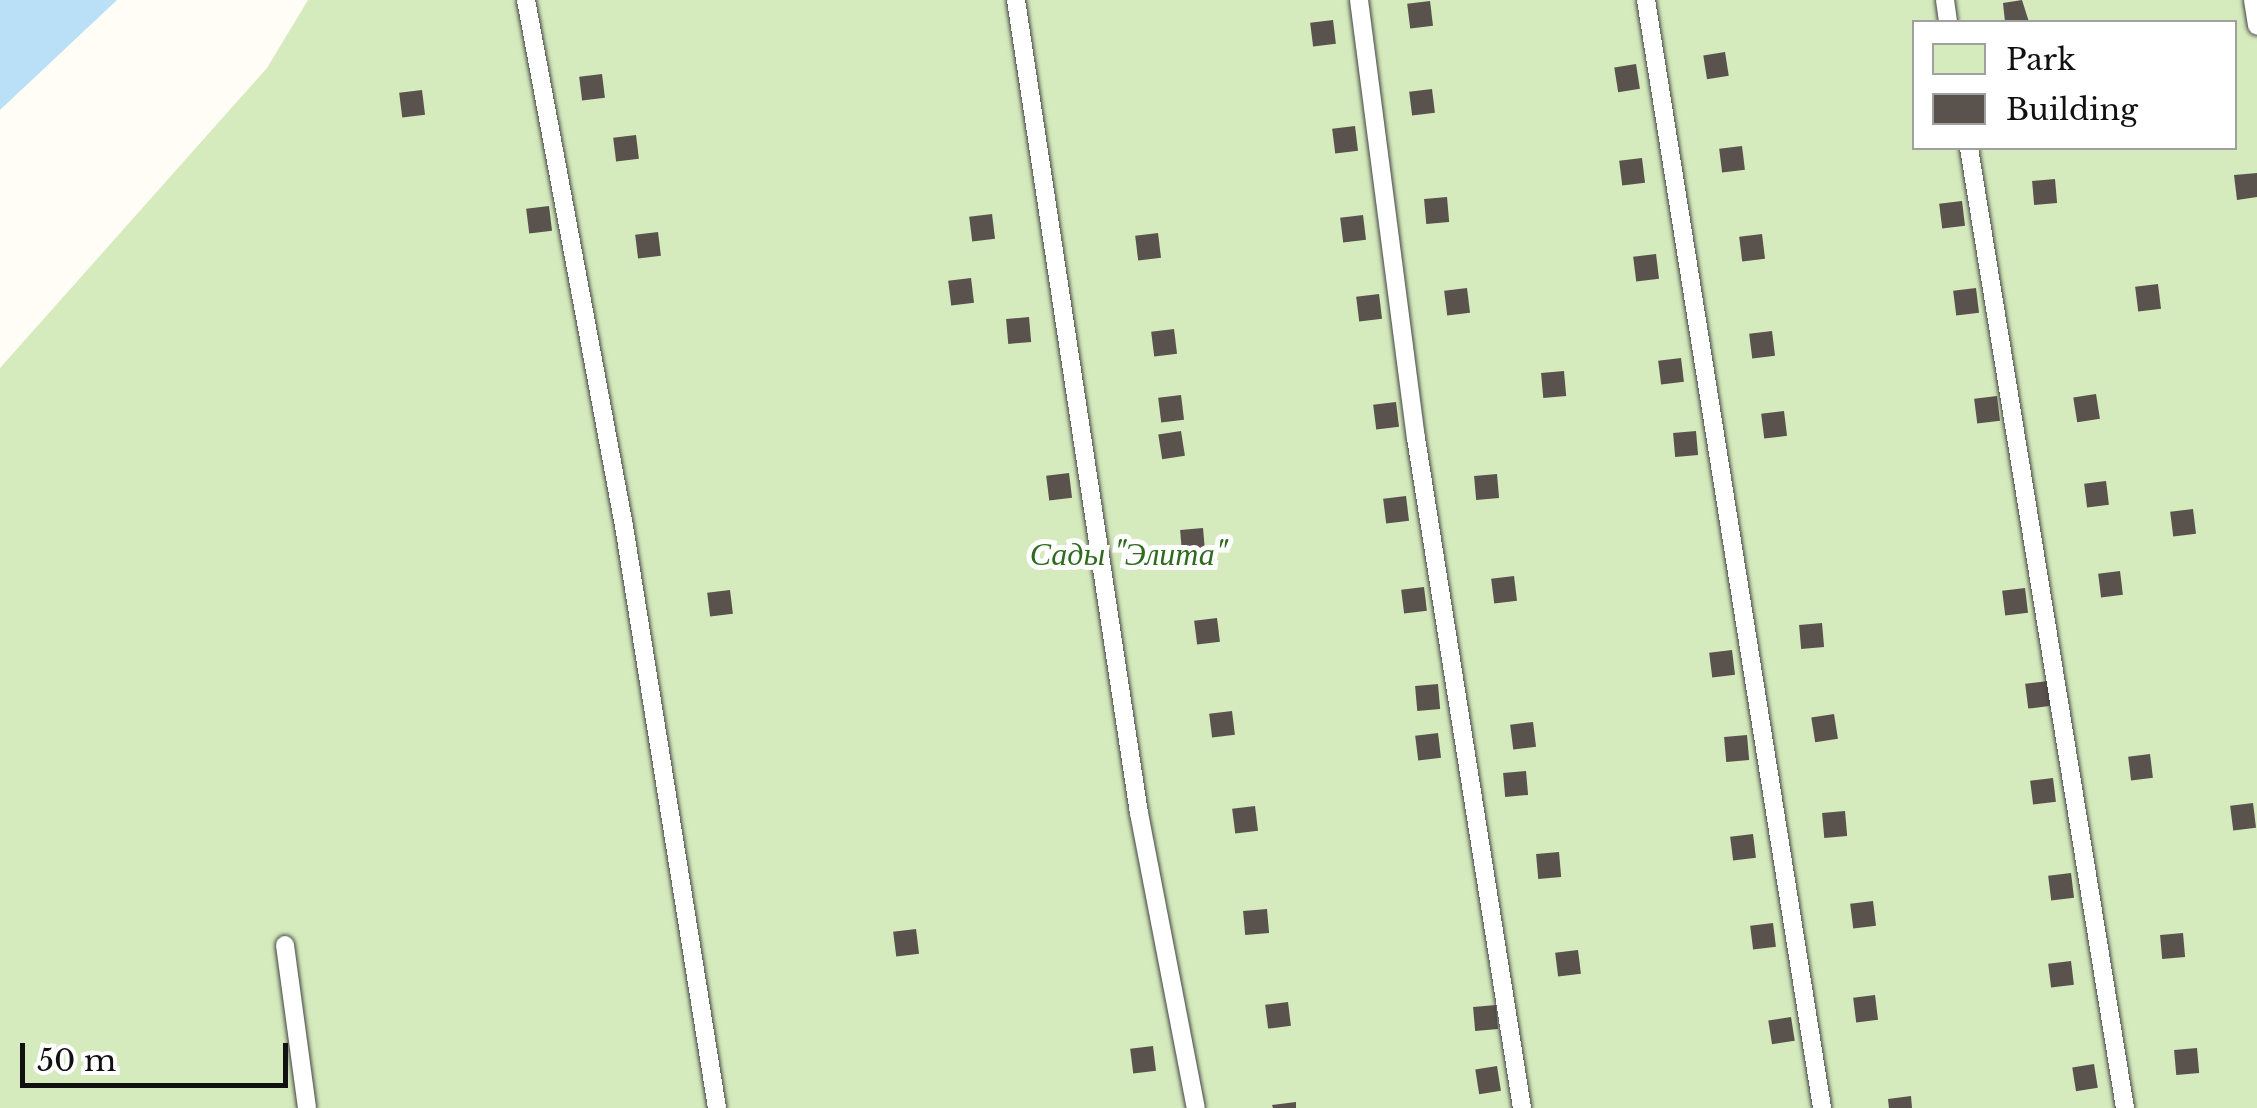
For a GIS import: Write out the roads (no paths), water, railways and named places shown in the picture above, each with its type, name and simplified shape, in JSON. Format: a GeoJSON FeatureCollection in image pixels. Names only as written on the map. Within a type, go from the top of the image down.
{"type":"FeatureCollection","features":[{"type":"Feature","properties":{"kind":"lane"},"geometry":{"type":"LineString","coordinates":[[526,0],[624,526],[718,1108]]}},
{"type":"Feature","properties":{"kind":"lane"},"geometry":{"type":"LineString","coordinates":[[1016,0],[1140,812],[1196,1108]]}},
{"type":"Feature","properties":{"kind":"lane"},"geometry":{"type":"LineString","coordinates":[[1358,0],[1416,438],[1522,1108]]}},
{"type":"Feature","properties":{"kind":"lane"},"geometry":{"type":"LineString","coordinates":[[1646,0],[1822,1108]]}},
{"type":"Feature","properties":{"kind":"lane"},"geometry":{"type":"LineString","coordinates":[[2253,0],[2257,26]]}},
{"type":"Feature","properties":{"kind":"lane"},"geometry":{"type":"LineString","coordinates":[[1969,150],[2125,1108]]}},
{"type":"Feature","properties":{"kind":"lane"},"geometry":{"type":"LineString","coordinates":[[285,944],[307,1108]]}},
{"type":"Feature","properties":{"kind":"water"},"geometry":{"type":"Polygon","coordinates":[[[0,0],[117,0],[0,110],[0,0]]]}},
{"type":"Feature","properties":{"kind":"park label","name":"Сады \"Элита\""},"geometry":{"type":"Point","coordinates":[1128,554]}}]}
